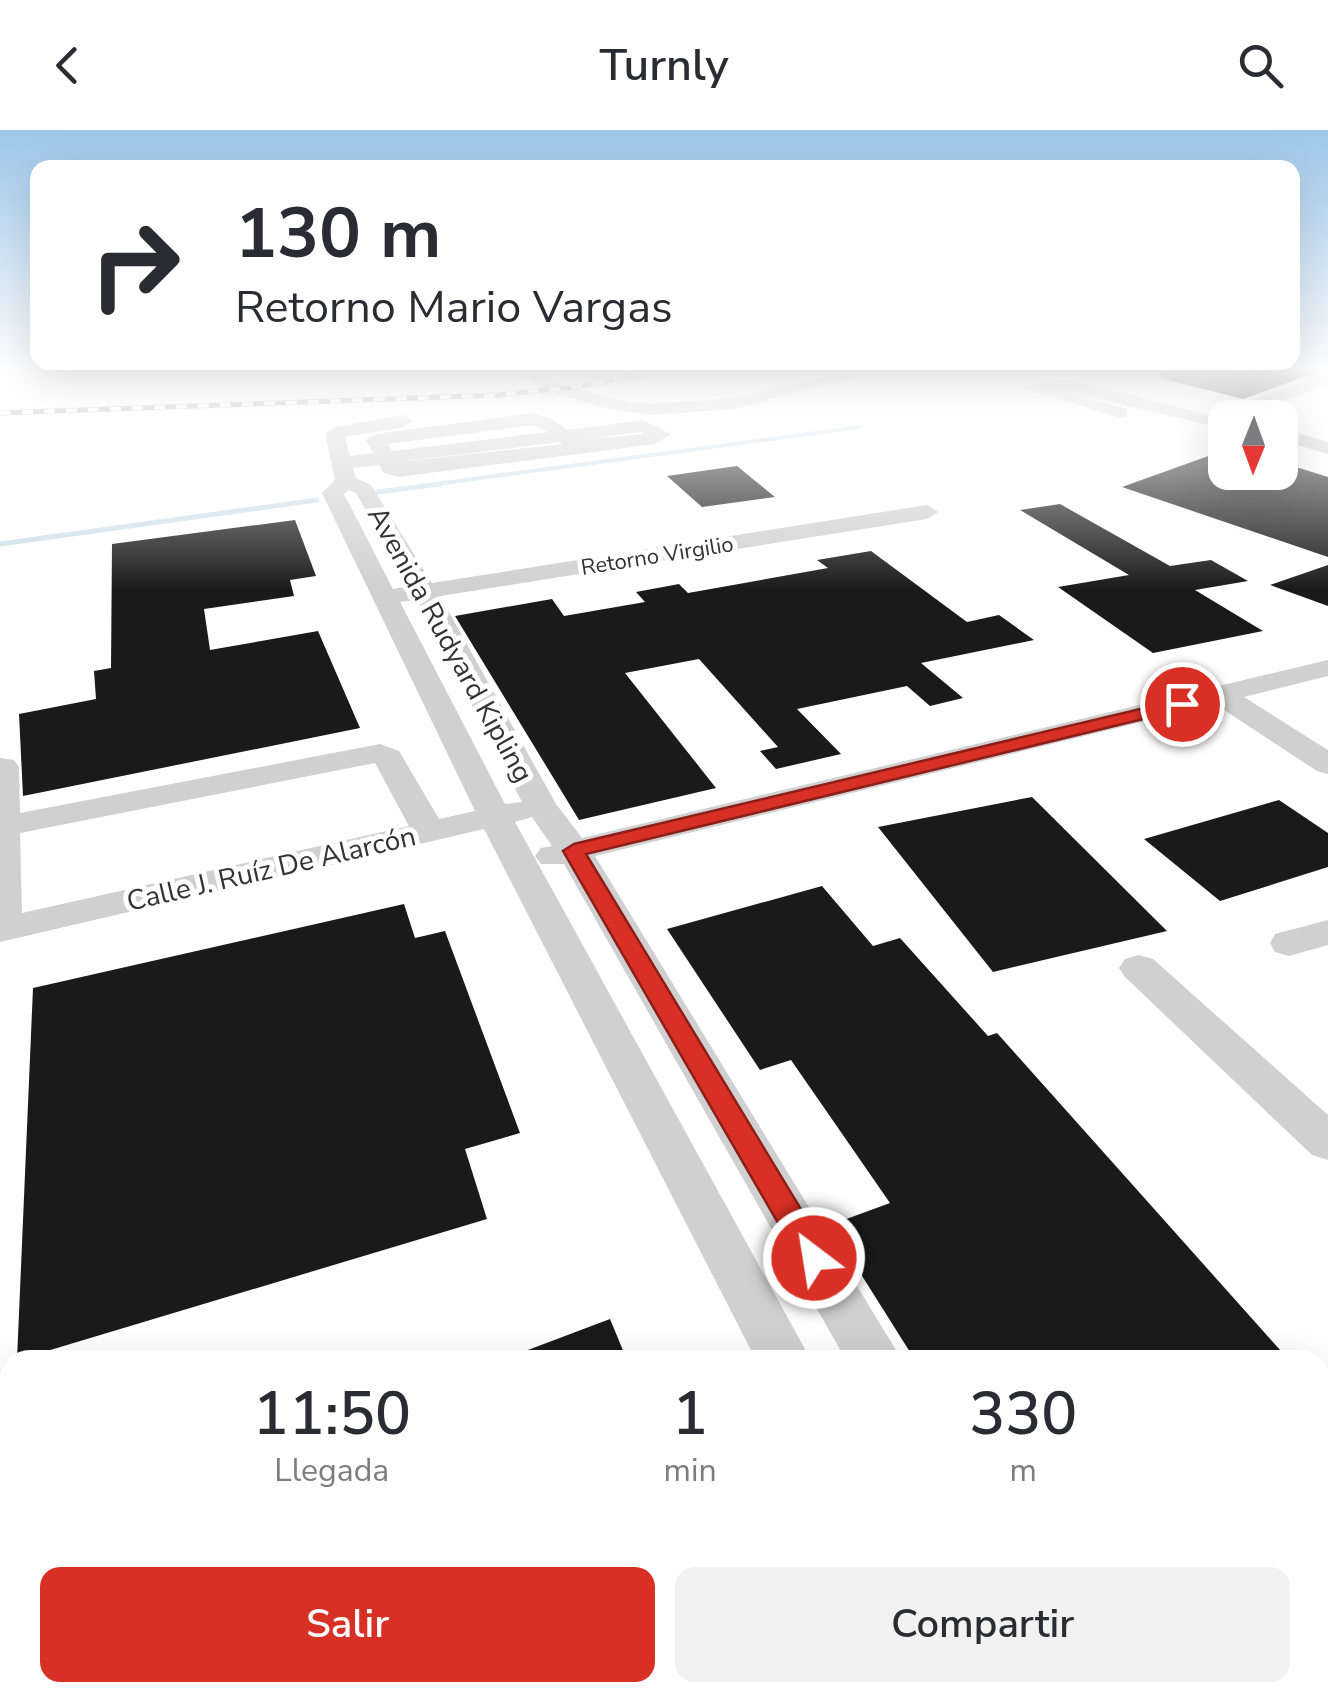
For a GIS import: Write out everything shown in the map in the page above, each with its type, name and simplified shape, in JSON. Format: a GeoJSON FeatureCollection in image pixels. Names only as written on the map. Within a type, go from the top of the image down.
{"type":"FeatureCollection","features":[{"type":"Feature","properties":{"kind":"street"},"geometry":{"type":"LineString","coordinates":[[336,443],[351,491]]}},
{"type":"Feature","properties":{"kind":"street"},"geometry":{"type":"LineString","coordinates":[[378,443],[390,470],[402,471],[506,443]]}},
{"type":"Feature","properties":{"kind":"street"},"geometry":{"type":"LineString","coordinates":[[351,491],[382,452],[506,443]]}},
{"type":"Feature","properties":{"kind":"street"},"geometry":{"type":"LineString","coordinates":[[1298,457],[1328,465]]}},
{"type":"Feature","properties":{"kind":"street","name":"Avenida Rudyard Kipling"},"geometry":{"type":"LineString","coordinates":[[351,491],[406,594],[574,851],[868,1350]]}},
{"type":"Feature","properties":{"kind":"street","name":"Retorno Virgilio"},"geometry":{"type":"LineString","coordinates":[[406,594],[927,512]]}},
{"type":"Feature","properties":{"kind":"street","name":"Avenida Rudyard Kipling"},"geometry":{"type":"LineString","coordinates":[[406,594],[495,817],[779,1350]]}},
{"type":"Feature","properties":{"kind":"street"},"geometry":{"type":"LineString","coordinates":[[521,865],[1328,668]]}},
{"type":"Feature","properties":{"kind":"street"},"geometry":{"type":"LineString","coordinates":[[1220,695],[1328,764]]}},
{"type":"Feature","properties":{"kind":"street"},"geometry":{"type":"LineString","coordinates":[[4,826],[380,753],[388,758],[429,832]]}},
{"type":"Feature","properties":{"kind":"street"},"geometry":{"type":"LineString","coordinates":[[2,930],[3,767]]}},
{"type":"Feature","properties":{"kind":"street","name":"Calle J. Ruíz De Alarcón"},"geometry":{"type":"LineString","coordinates":[[2,930],[541,806]]}},
{"type":"Feature","properties":{"kind":"street"},"geometry":{"type":"LineString","coordinates":[[1289,943],[1328,932]]}},
{"type":"Feature","properties":{"kind":"street"},"geometry":{"type":"LineString","coordinates":[[1139,968],[1328,1142]]}},
{"type":"Feature","properties":{"kind":"building"},"geometry":{"type":"Polygon","coordinates":[[[1208,456],[1208,490],[1298,490],[1298,468],[1328,477],[1328,557],[1122,487],[1208,456]]]}},
{"type":"Feature","properties":{"kind":"building"},"geometry":{"type":"Polygon","coordinates":[[[737,466],[775,497],[702,507],[667,476],[737,466]]]}},
{"type":"Feature","properties":{"kind":"building"},"geometry":{"type":"Polygon","coordinates":[[[1060,504],[1170,566],[1211,560],[1248,581],[1195,590],[1263,631],[1153,653],[1058,587],[1129,575],[1020,510],[1060,504]]]}},
{"type":"Feature","properties":{"kind":"building"},"geometry":{"type":"Polygon","coordinates":[[[295,520],[316,576],[290,580],[294,596],[204,609],[210,650],[318,631],[360,728],[23,796],[19,714],[96,699],[94,671],[111,668],[112,544],[295,520]]]}},
{"type":"Feature","properties":{"kind":"building"},"geometry":{"type":"Polygon","coordinates":[[[871,551],[967,622],[999,615],[1034,640],[921,663],[963,698],[930,706],[907,686],[797,709],[841,754],[776,769],[760,751],[778,747],[699,659],[625,673],[716,788],[579,820],[455,616],[552,599],[564,616],[645,602],[636,592],[679,584],[688,593],[828,568],[817,560],[871,551]]]}},
{"type":"Feature","properties":{"kind":"building"},"geometry":{"type":"Polygon","coordinates":[[[1328,565],[1328,606],[1270,585],[1328,565]]]}},
{"type":"Feature","properties":{"kind":"building"},"geometry":{"type":"Polygon","coordinates":[[[1032,797],[1167,931],[993,972],[878,827],[1032,797]]]}},
{"type":"Feature","properties":{"kind":"building"},"geometry":{"type":"Polygon","coordinates":[[[1279,800],[1328,833],[1328,867],[1220,901],[1144,839],[1279,800]]]}},
{"type":"Feature","properties":{"kind":"building"},"geometry":{"type":"Polygon","coordinates":[[[822,886],[873,946],[900,938],[988,1036],[997,1033],[1280,1350],[909,1350],[830,1225],[890,1203],[791,1060],[760,1070],[667,929],[822,886]]]}},
{"type":"Feature","properties":{"kind":"building"},"geometry":{"type":"Polygon","coordinates":[[[404,904],[415,938],[445,931],[520,1133],[465,1149],[487,1219],[50,1350],[17,1350],[33,988],[404,904]]]}},
{"type":"Feature","properties":{"kind":"building"},"geometry":{"type":"Polygon","coordinates":[[[610,1319],[623,1350],[528,1350],[610,1319]]]}},
{"type":"Feature","properties":{"kind":"waterway"},"geometry":{"type":"LineString","coordinates":[[421,486],[739,443]]}},
{"type":"Feature","properties":{"kind":"waterway"},"geometry":{"type":"LineString","coordinates":[[378,492],[440,484]]}},
{"type":"Feature","properties":{"kind":"waterway"},"geometry":{"type":"LineString","coordinates":[[0,544],[317,500]]}},
{"type":"Feature","properties":{"kind":"route"},"geometry":{"type":"LineString","coordinates":[[814,1258],[574,851],[1182,704]]}}]}
